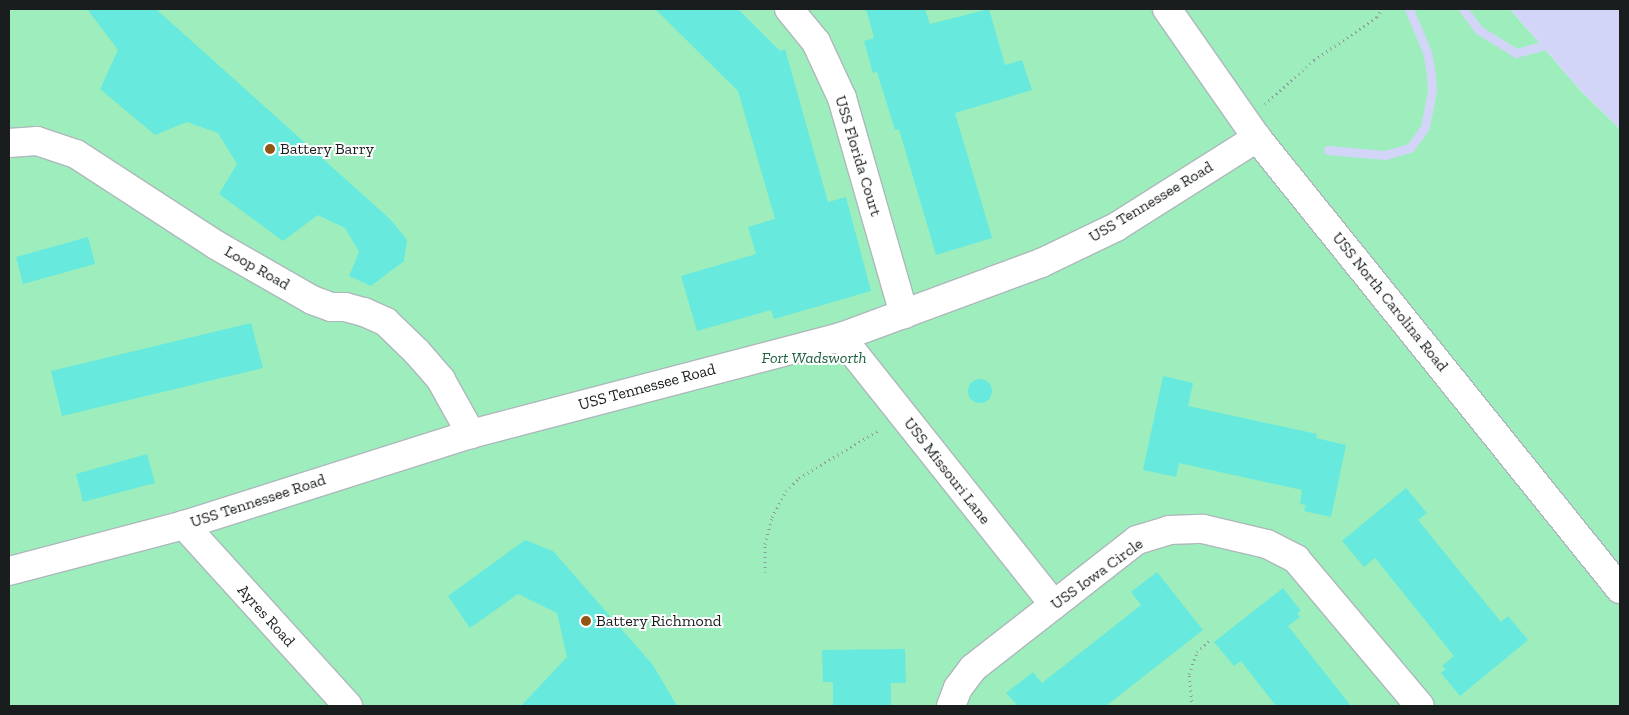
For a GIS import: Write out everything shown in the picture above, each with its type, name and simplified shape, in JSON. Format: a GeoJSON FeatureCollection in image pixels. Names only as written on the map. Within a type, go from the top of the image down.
{"type":"FeatureCollection","features":[{"type":"Feature","properties":{"kind":"street","name":"USS Florida Court"},"geometry":{"type":"LineString","coordinates":[[789,9],[816,42],[842,98],[904,314]]}},
{"type":"Feature","properties":{"kind":"street","name":"USS North Carolina Road"},"geometry":{"type":"LineString","coordinates":[[1167,9],[1252,129],[1620,589]]}},
{"type":"Feature","properties":{"kind":"street","name":"USS Tennessee Road"},"geometry":{"type":"LineString","coordinates":[[9,571],[184,525],[471,434],[841,337],[1041,263],[1116,227],[1252,129]]}},
{"type":"Feature","properties":{"kind":"street","name":"Loop Road"},"geometry":{"type":"LineString","coordinates":[[9,143],[37,140],[76,154],[216,245],[312,300],[331,307],[345,307],[364,312],[386,322],[417,352],[441,380],[471,434]]}},
{"type":"Feature","properties":{"kind":"street","name":"USS Missouri Lane"},"geometry":{"type":"LineString","coordinates":[[841,337],[1054,605]]}},
{"type":"Feature","properties":{"kind":"street","name":"Ayres Road"},"geometry":{"type":"LineString","coordinates":[[184,525],[348,706]]}},
{"type":"Feature","properties":{"kind":"street","name":"USS Iowa Circle"},"geometry":{"type":"LineString","coordinates":[[951,706],[958,688],[973,668],[1137,540],[1169,530],[1203,529],[1267,544],[1296,560],[1420,706]]}},
{"type":"Feature","properties":{"kind":"path"},"geometry":{"type":"LineString","coordinates":[[1252,129],[1314,60],[1377,17],[1382,9]]}},
{"type":"Feature","properties":{"kind":"path"},"geometry":{"type":"LineString","coordinates":[[766,572],[765,544],[772,517],[786,491],[799,478],[880,430]]}},
{"type":"Feature","properties":{"kind":"path"},"geometry":{"type":"LineString","coordinates":[[1192,706],[1189,674],[1197,652],[1209,641]]}},
{"type":"Feature","properties":{"kind":"green space","name":"Fort Wadsworth"},"geometry":{"type":"Polygon","coordinates":[[[9,9],[1510,9],[1581,91],[1620,129],[1620,706],[9,706],[9,9]]]}},
{"type":"Feature","properties":{"kind":"water"},"geometry":{"type":"Polygon","coordinates":[[[1510,9],[1620,9],[1620,129],[1581,91],[1510,9]]]}},
{"type":"Feature","properties":{"kind":"building","name":"Battery Barry"},"geometry":{"type":"Polygon","coordinates":[[[87,9],[156,9],[390,219],[407,240],[404,261],[371,286],[349,276],[359,252],[345,228],[318,215],[283,241],[219,194],[237,164],[218,133],[187,122],[155,135],[100,89],[118,50],[87,9]]]}},
{"type":"Feature","properties":{"kind":"building"},"geometry":{"type":"Polygon","coordinates":[[[655,9],[738,9],[780,51],[785,49],[828,202],[846,197],[871,291],[774,319],[771,310],[697,331],[681,276],[756,254],[748,227],[775,219],[738,91],[655,9]]]}},
{"type":"Feature","properties":{"kind":"building"},"geometry":{"type":"Polygon","coordinates":[[[866,9],[925,9],[930,24],[989,9],[1005,65],[1022,60],[1032,90],[955,113],[992,238],[936,255],[899,129],[895,130],[877,72],[873,73],[864,41],[874,38],[866,9]]]}},
{"type":"Feature","properties":{"kind":"building"},"geometry":{"type":"Polygon","coordinates":[[[88,237],[95,264],[23,284],[16,257],[88,237]]]}},
{"type":"Feature","properties":{"kind":"building"},"geometry":{"type":"Polygon","coordinates":[[[251,323],[263,368],[62,416],[51,371],[251,323]]]}},
{"type":"Feature","properties":{"kind":"building"},"geometry":{"type":"Polygon","coordinates":[[[1163,376],[1193,383],[1188,406],[1317,434],[1316,438],[1346,445],[1331,517],[1304,511],[1306,505],[1300,504],[1302,490],[1179,463],[1176,477],[1143,470],[1163,376]]]}},
{"type":"Feature","properties":{"kind":"building"},"geometry":{"type":"Polygon","coordinates":[[[980,379],[989,382],[992,391],[989,400],[980,403],[971,400],[968,391],[971,382],[980,379]]]}},
{"type":"Feature","properties":{"kind":"building"},"geometry":{"type":"Polygon","coordinates":[[[147,454],[155,483],[83,502],[76,474],[147,454]]]}},
{"type":"Feature","properties":{"kind":"building"},"geometry":{"type":"Polygon","coordinates":[[[1406,488],[1427,513],[1418,520],[1501,622],[1508,616],[1528,640],[1460,696],[1441,673],[1446,669],[1442,666],[1454,656],[1375,558],[1364,567],[1342,541],[1406,488]]]}},
{"type":"Feature","properties":{"kind":"building","name":"Battery Richmond"},"geometry":{"type":"Polygon","coordinates":[[[525,540],[553,551],[653,665],[677,706],[521,706],[567,657],[557,613],[518,594],[470,628],[448,596],[525,540]]]}},
{"type":"Feature","properties":{"kind":"building"},"geometry":{"type":"Polygon","coordinates":[[[1157,572],[1203,630],[1106,706],[1013,706],[1016,704],[1006,693],[1033,672],[1042,683],[1141,605],[1131,592],[1157,572]]]}},
{"type":"Feature","properties":{"kind":"building"},"geometry":{"type":"Polygon","coordinates":[[[1283,588],[1301,611],[1297,613],[1300,617],[1288,626],[1351,706],[1276,706],[1241,661],[1234,666],[1214,642],[1283,588]]]}},
{"type":"Feature","properties":{"kind":"building"},"geometry":{"type":"Polygon","coordinates":[[[905,649],[906,683],[891,683],[891,706],[833,706],[833,682],[823,682],[822,650],[905,649]]]}},
{"type":"Feature","properties":{"kind":"waterway"},"geometry":{"type":"LineString","coordinates":[[1328,150],[1385,155],[1410,148],[1425,127],[1432,90],[1431,74],[1427,52],[1409,9]]}},
{"type":"Feature","properties":{"kind":"waterway"},"geometry":{"type":"LineString","coordinates":[[1463,9],[1479,30],[1516,53],[1542,46]]}},
{"type":"Feature","properties":{"kind":"place","name":"Battery Barry"},"geometry":{"type":"Point","coordinates":[270,149]}},
{"type":"Feature","properties":{"kind":"place","name":"Battery Richmond"},"geometry":{"type":"Point","coordinates":[586,621]}}]}
